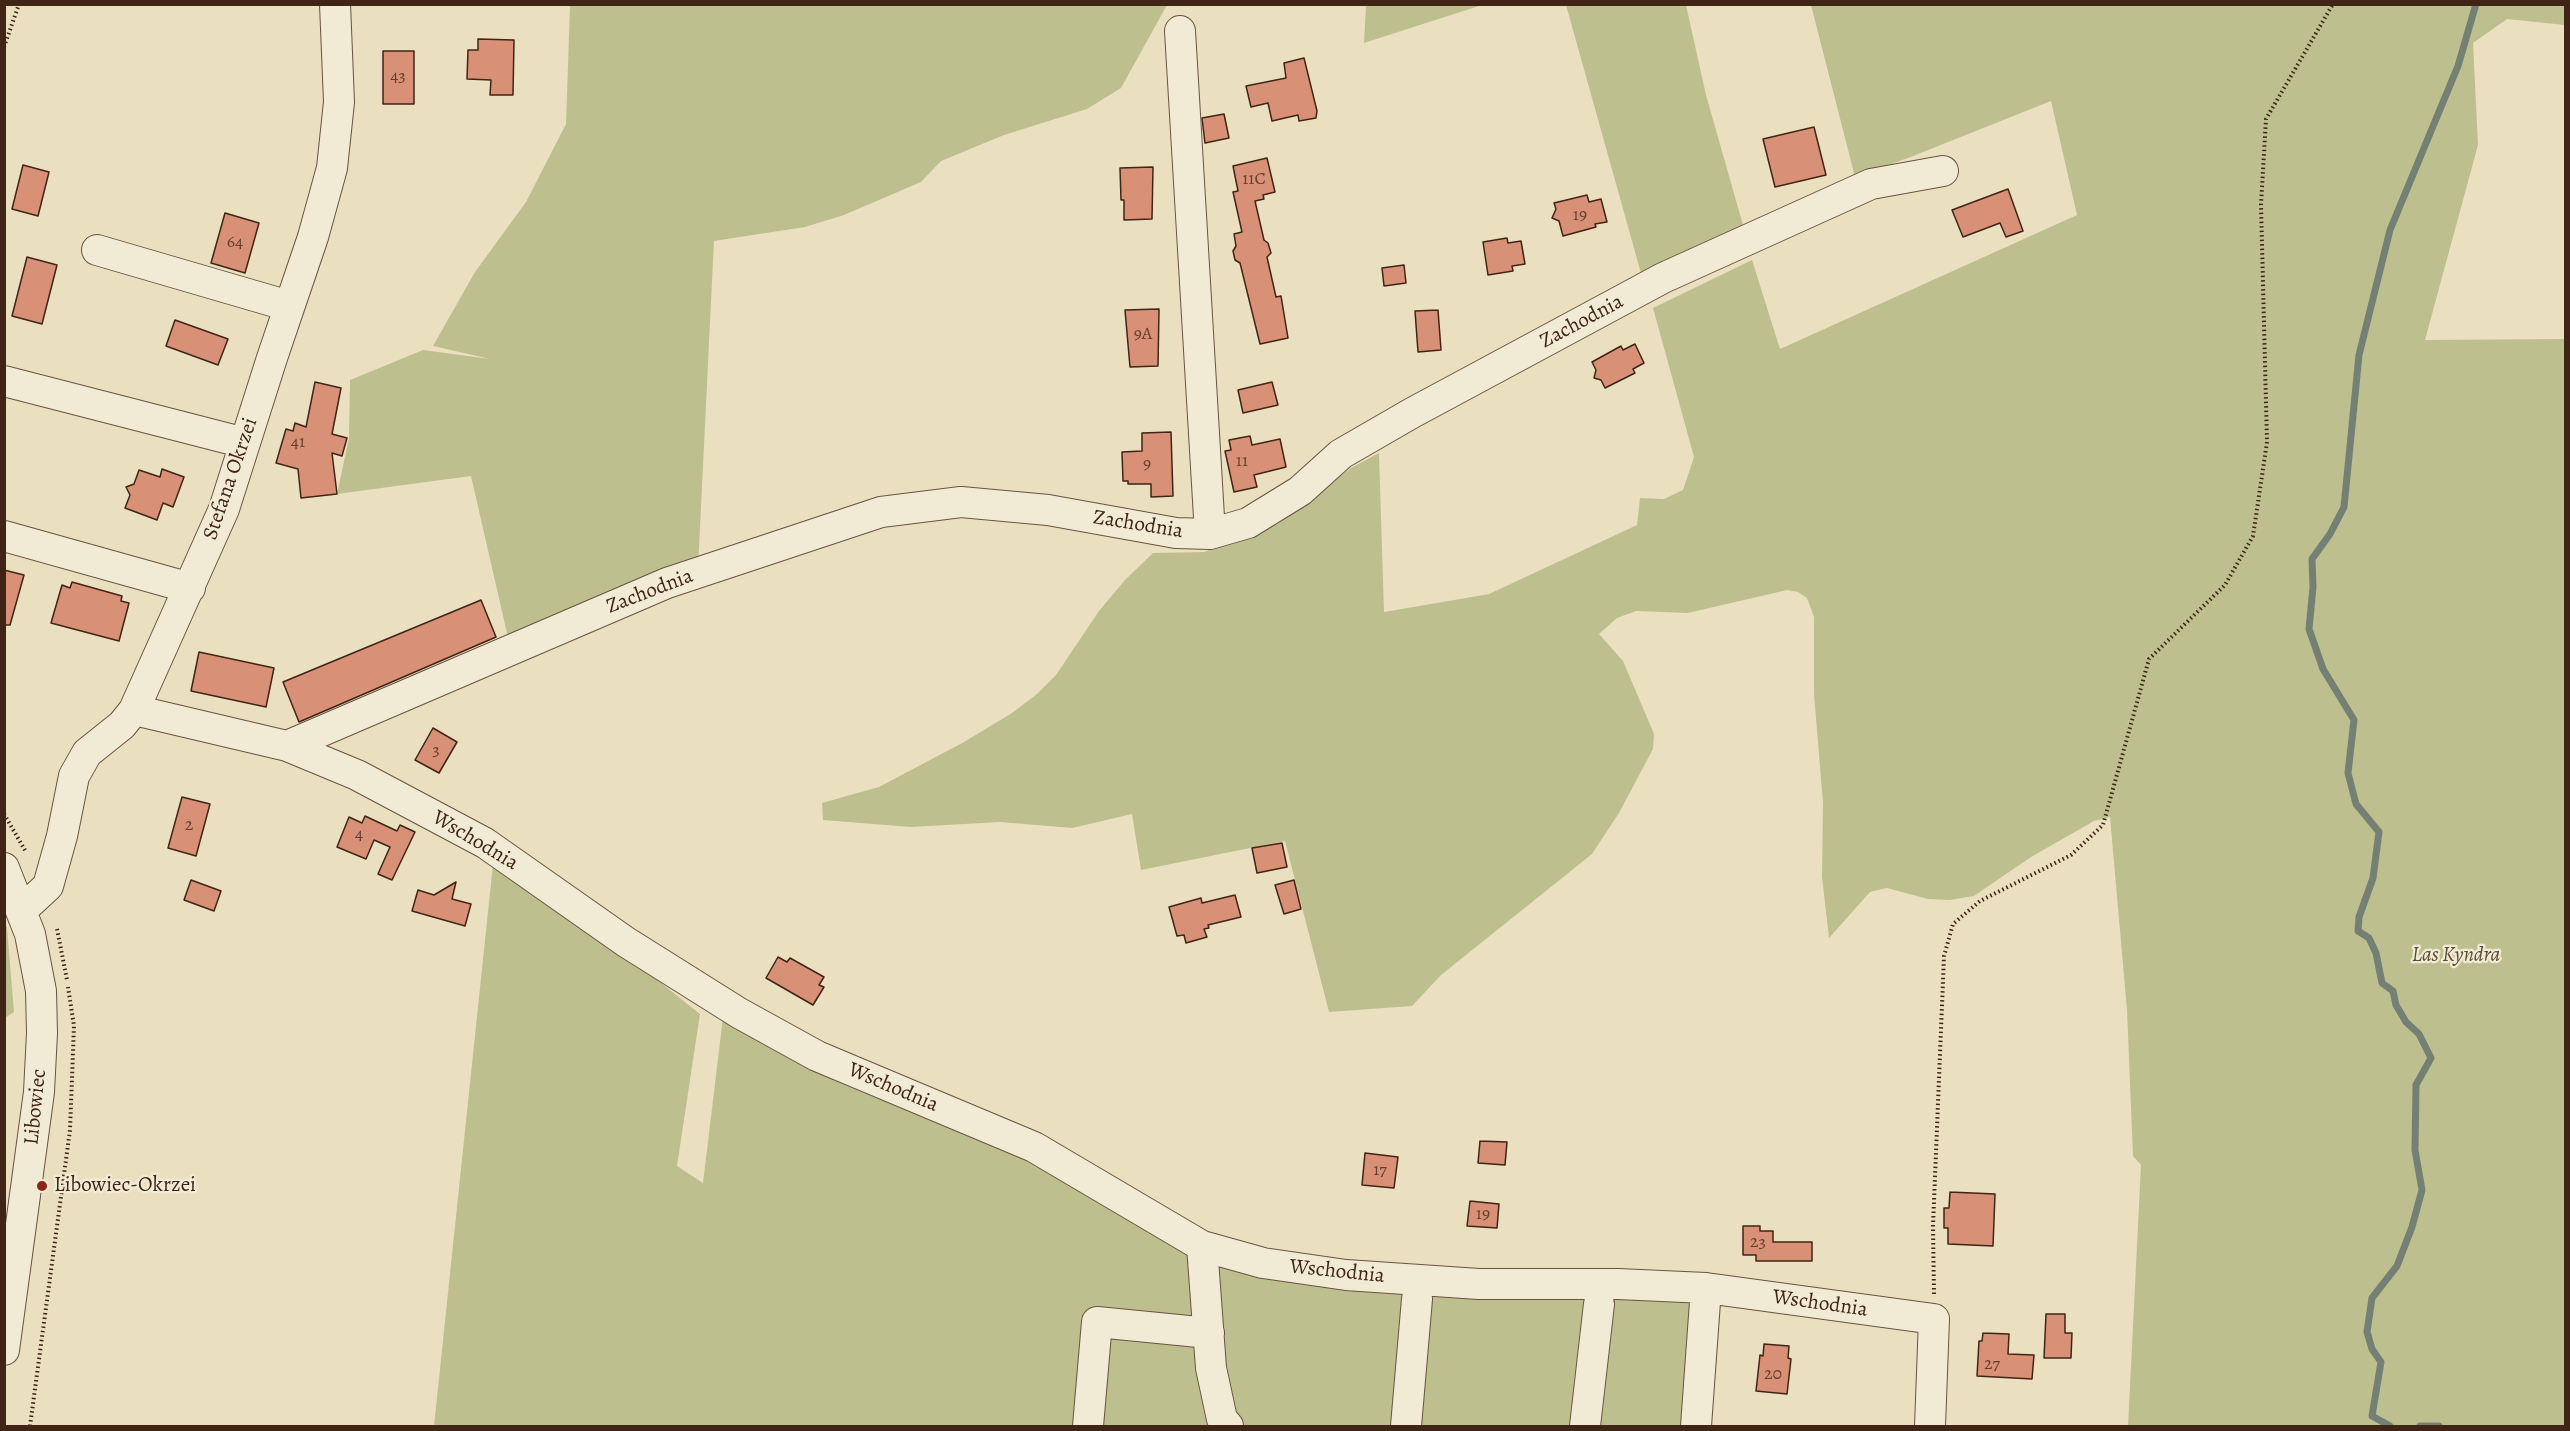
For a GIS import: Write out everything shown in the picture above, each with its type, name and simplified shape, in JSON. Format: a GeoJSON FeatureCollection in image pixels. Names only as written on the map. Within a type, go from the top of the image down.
{"type":"FeatureCollection","features":[{"type":"Feature","properties":{"kind":"street","name":"Stefana Okrzei"},"geometry":{"type":"LineString","coordinates":[[22,910],[48,886],[62,836],[74,776],[87,753],[122,725],[134,710],[224,509],[313,237],[332,168],[339,102],[335,4]]}},
{"type":"Feature","properties":{"kind":"street"},"geometry":{"type":"LineString","coordinates":[[1180,31],[1210,534]]}},
{"type":"Feature","properties":{"kind":"street","name":"Zachodnia"},"geometry":{"type":"LineString","coordinates":[[287,746],[667,583],[881,512],[961,502],[1048,510],[1176,533],[1210,534],[1248,524],[1300,491],[1341,454],[1351,448],[1412,412],[1663,278],[1871,184],[1943,171]]}},
{"type":"Feature","properties":{"kind":"street"},"geometry":{"type":"LineString","coordinates":[[97,250],[289,306]]}},
{"type":"Feature","properties":{"kind":"street"},"geometry":{"type":"LineString","coordinates":[[4,381],[245,443]]}},
{"type":"Feature","properties":{"kind":"street"},"geometry":{"type":"LineString","coordinates":[[4,536],[190,588]]}},
{"type":"Feature","properties":{"kind":"street","name":"Wschodnia"},"geometry":{"type":"LineString","coordinates":[[134,710],[287,746],[357,775],[485,843],[626,942],[739,1013],[807,1050],[1034,1147],[1202,1246],[1263,1263],[1346,1275],[1479,1284],[1618,1284],[1706,1288],[1934,1319]]}},
{"type":"Feature","properties":{"kind":"street","name":"Libowiec"},"geometry":{"type":"LineString","coordinates":[[4,868],[30,934],[40,992],[42,1033],[39,1092],[9,1288],[4,1350]]}},
{"type":"Feature","properties":{"kind":"street"},"geometry":{"type":"LineString","coordinates":[[1202,1246],[1211,1368],[1222,1419],[1228,1426]]}},
{"type":"Feature","properties":{"kind":"street"},"geometry":{"type":"LineString","coordinates":[[1696,1426],[1706,1288]]}},
{"type":"Feature","properties":{"kind":"street"},"geometry":{"type":"LineString","coordinates":[[1406,1426],[1417,1299]]}},
{"type":"Feature","properties":{"kind":"street"},"geometry":{"type":"LineString","coordinates":[[1585,1426],[1599,1304]]}},
{"type":"Feature","properties":{"kind":"street"},"geometry":{"type":"LineString","coordinates":[[1930,1426],[1934,1319]]}},
{"type":"Feature","properties":{"kind":"street"},"geometry":{"type":"LineString","coordinates":[[1088,1426],[1098,1322],[1209,1333]]}},
{"type":"Feature","properties":{"kind":"path"},"geometry":{"type":"LineString","coordinates":[[4,47],[19,4]]}},
{"type":"Feature","properties":{"kind":"path"},"geometry":{"type":"LineString","coordinates":[[1934,1319],[1933,1226],[1943,968],[1953,924],[1980,901],[2071,855],[2103,825],[2149,659],[2225,585],[2253,536],[2267,442],[2261,205],[2266,119],[2333,4]]}},
{"type":"Feature","properties":{"kind":"green space"},"geometry":{"type":"Polygon","coordinates":[[[1366,4],[1482,5],[1364,43],[1366,4]]]}},
{"type":"Feature","properties":{"kind":"green space"},"geometry":{"type":"Polygon","coordinates":[[[570,5],[1167,5],[1121,88],[1087,109],[1004,135],[941,161],[921,182],[844,215],[805,227],[714,241],[698,568],[509,642],[471,476],[337,494],[349,438],[350,380],[423,350],[490,359],[433,346],[475,272],[526,202],[566,124],[570,5]]]}},
{"type":"Feature","properties":{"kind":"green space"},"geometry":{"type":"Polygon","coordinates":[[[1566,5],[1686,5],[1706,95],[1745,232],[1644,284],[1566,5]]]}},
{"type":"Feature","properties":{"kind":"green space","name":"Las Kyndra"},"geometry":{"type":"Polygon","coordinates":[[[1811,5],[2565,5],[2565,25],[2507,19],[2473,43],[2478,145],[2425,340],[2565,339],[2565,1426],[2128,1426],[2141,1165],[2133,1156],[2127,1010],[2110,817],[2094,821],[2031,857],[1974,896],[1950,900],[1928,899],[1887,888],[1870,892],[1829,938],[1822,877],[1823,803],[1814,694],[1814,617],[1807,598],[1798,592],[1787,590],[1688,613],[1636,611],[1617,618],[1599,634],[1623,661],[1654,734],[1653,749],[1619,813],[1592,854],[1441,975],[1412,1006],[1329,1012],[1285,841],[1141,870],[1132,814],[1072,828],[1000,822],[911,827],[823,820],[822,803],[879,787],[964,742],[1012,713],[1037,694],[1056,675],[1099,611],[1125,580],[1153,553],[1204,552],[1278,524],[1351,468],[1379,453],[1384,612],[1489,594],[1637,525],[1640,498],[1664,499],[1683,490],[1694,457],[1653,308],[1752,260],[1780,349],[2077,215],[2051,101],[1855,177],[1811,5]]]}},
{"type":"Feature","properties":{"kind":"green space"},"geometry":{"type":"Polygon","coordinates":[[[493,864],[607,940],[700,1014],[677,1166],[703,1183],[723,1017],[840,1083],[1026,1160],[1224,1258],[1715,1295],[1701,1426],[434,1426],[493,864]]]}},
{"type":"Feature","properties":{"kind":"green space"},"geometry":{"type":"Polygon","coordinates":[[[4,921],[7,928],[14,1012],[5,1018],[4,921]]]}},
{"type":"Feature","properties":{"kind":"building"},"geometry":{"type":"Polygon","coordinates":[[[478,39],[514,40],[513,95],[490,95],[491,80],[467,79],[468,50],[478,50],[478,39]]]}},
{"type":"Feature","properties":{"kind":"building"},"geometry":{"type":"Polygon","coordinates":[[[383,51],[414,51],[414,104],[383,104],[383,51]]]}},
{"type":"Feature","properties":{"kind":"building"},"geometry":{"type":"Polygon","coordinates":[[[1304,58],[1317,111],[1316,118],[1299,121],[1298,115],[1272,121],[1268,103],[1251,107],[1246,86],[1286,78],[1284,63],[1304,58]]]}},
{"type":"Feature","properties":{"kind":"building"},"geometry":{"type":"Polygon","coordinates":[[[1224,114],[1229,138],[1205,143],[1202,118],[1224,114]]]}},
{"type":"Feature","properties":{"kind":"building"},"geometry":{"type":"Polygon","coordinates":[[[1814,127],[1826,175],[1775,187],[1763,139],[1814,127]]]}},
{"type":"Feature","properties":{"kind":"building"},"geometry":{"type":"Polygon","coordinates":[[[1267,158],[1275,192],[1263,195],[1264,199],[1255,201],[1264,240],[1268,243],[1271,253],[1267,257],[1276,297],[1281,296],[1288,338],[1260,344],[1240,263],[1235,260],[1233,251],[1236,246],[1234,234],[1242,232],[1233,192],[1238,191],[1233,166],[1267,158]]]}},
{"type":"Feature","properties":{"kind":"building"},"geometry":{"type":"Polygon","coordinates":[[[23,165],[49,172],[38,216],[12,209],[23,165]]]}},
{"type":"Feature","properties":{"kind":"building"},"geometry":{"type":"Polygon","coordinates":[[[1153,167],[1152,219],[1124,220],[1120,168],[1153,167]]]}},
{"type":"Feature","properties":{"kind":"building"},"geometry":{"type":"Polygon","coordinates":[[[2008,189],[2023,231],[2006,237],[2000,223],[1963,237],[1952,210],[2008,189]]]}},
{"type":"Feature","properties":{"kind":"building"},"geometry":{"type":"Polygon","coordinates":[[[1587,195],[1589,202],[1601,199],[1607,222],[1563,236],[1559,221],[1552,218],[1556,209],[1554,203],[1587,195]]]}},
{"type":"Feature","properties":{"kind":"building"},"geometry":{"type":"Polygon","coordinates":[[[225,213],[259,223],[245,273],[211,263],[225,213]]]}},
{"type":"Feature","properties":{"kind":"building"},"geometry":{"type":"Polygon","coordinates":[[[1507,238],[1508,243],[1521,241],[1525,264],[1512,266],[1513,271],[1488,275],[1483,242],[1507,238]]]}},
{"type":"Feature","properties":{"kind":"building"},"geometry":{"type":"Polygon","coordinates":[[[27,257],[57,265],[42,324],[12,316],[27,257]]]}},
{"type":"Feature","properties":{"kind":"building"},"geometry":{"type":"Polygon","coordinates":[[[1404,265],[1406,283],[1384,286],[1382,268],[1404,265]]]}},
{"type":"Feature","properties":{"kind":"building"},"geometry":{"type":"Polygon","coordinates":[[[1159,309],[1158,366],[1130,367],[1125,310],[1159,309]]]}},
{"type":"Feature","properties":{"kind":"building"},"geometry":{"type":"Polygon","coordinates":[[[1438,310],[1441,350],[1418,352],[1415,311],[1438,310]]]}},
{"type":"Feature","properties":{"kind":"building"},"geometry":{"type":"Polygon","coordinates":[[[175,320],[228,339],[218,365],[166,346],[175,320]]]}},
{"type":"Feature","properties":{"kind":"building"},"geometry":{"type":"Polygon","coordinates":[[[1635,344],[1644,363],[1633,369],[1635,373],[1605,388],[1601,380],[1594,378],[1596,370],[1592,362],[1621,346],[1623,350],[1635,344]]]}},
{"type":"Feature","properties":{"kind":"building"},"geometry":{"type":"Polygon","coordinates":[[[315,382],[341,388],[332,434],[347,438],[342,456],[332,453],[337,494],[301,498],[298,469],[276,463],[286,429],[293,431],[295,423],[306,427],[315,382]]]}},
{"type":"Feature","properties":{"kind":"building"},"geometry":{"type":"Polygon","coordinates":[[[1272,382],[1278,405],[1243,413],[1238,390],[1272,382]]]}},
{"type":"Feature","properties":{"kind":"building"},"geometry":{"type":"Polygon","coordinates":[[[1171,432],[1173,496],[1151,497],[1151,484],[1128,484],[1128,481],[1123,481],[1122,452],[1142,451],[1142,433],[1171,432]]]}},
{"type":"Feature","properties":{"kind":"building"},"geometry":{"type":"Polygon","coordinates":[[[1250,436],[1252,445],[1280,439],[1286,467],[1254,475],[1257,487],[1234,492],[1225,451],[1231,450],[1229,440],[1250,436]]]}},
{"type":"Feature","properties":{"kind":"building"},"geometry":{"type":"Polygon","coordinates":[[[162,469],[184,477],[173,507],[163,503],[157,520],[125,508],[130,495],[126,487],[134,484],[139,470],[160,477],[162,469]]]}},
{"type":"Feature","properties":{"kind":"building"},"geometry":{"type":"Polygon","coordinates":[[[4,570],[24,575],[10,625],[4,625],[4,570]]]}},
{"type":"Feature","properties":{"kind":"building"},"geometry":{"type":"Polygon","coordinates":[[[72,582],[122,596],[121,601],[129,603],[119,641],[51,623],[62,585],[70,588],[72,582]]]}},
{"type":"Feature","properties":{"kind":"building"},"geometry":{"type":"Polygon","coordinates":[[[481,600],[496,637],[299,722],[283,682],[481,600]]]}},
{"type":"Feature","properties":{"kind":"building"},"geometry":{"type":"Polygon","coordinates":[[[199,652],[274,668],[266,707],[191,691],[199,652]]]}},
{"type":"Feature","properties":{"kind":"building"},"geometry":{"type":"Polygon","coordinates":[[[433,728],[457,742],[439,773],[415,760],[433,728]]]}},
{"type":"Feature","properties":{"kind":"building"},"geometry":{"type":"Polygon","coordinates":[[[182,797],[210,804],[196,856],[168,848],[182,797]]]}},
{"type":"Feature","properties":{"kind":"building"},"geometry":{"type":"Polygon","coordinates":[[[365,816],[397,831],[400,825],[415,832],[392,880],[378,874],[390,847],[374,840],[366,859],[337,847],[349,817],[362,823],[365,816]]]}},
{"type":"Feature","properties":{"kind":"building"},"geometry":{"type":"Polygon","coordinates":[[[1282,843],[1287,867],[1257,873],[1252,848],[1282,843]]]}},
{"type":"Feature","properties":{"kind":"building"},"geometry":{"type":"Polygon","coordinates":[[[191,880],[221,891],[214,911],[184,900],[191,880]]]}},
{"type":"Feature","properties":{"kind":"building"},"geometry":{"type":"Polygon","coordinates":[[[1294,880],[1301,909],[1284,914],[1275,885],[1294,880]]]}},
{"type":"Feature","properties":{"kind":"building"},"geometry":{"type":"Polygon","coordinates":[[[456,882],[452,899],[471,904],[465,926],[412,911],[418,890],[434,895],[456,882]]]}},
{"type":"Feature","properties":{"kind":"building"},"geometry":{"type":"Polygon","coordinates":[[[1235,895],[1241,917],[1208,925],[1209,928],[1204,929],[1207,937],[1186,943],[1184,935],[1177,936],[1169,907],[1201,898],[1202,903],[1235,895]]]}},
{"type":"Feature","properties":{"kind":"building"},"geometry":{"type":"Polygon","coordinates":[[[778,957],[787,962],[790,958],[824,977],[819,985],[824,987],[813,1005],[766,978],[778,957]]]}},
{"type":"Feature","properties":{"kind":"building"},"geometry":{"type":"Polygon","coordinates":[[[1480,1141],[1507,1142],[1505,1165],[1478,1163],[1480,1141]]]}},
{"type":"Feature","properties":{"kind":"building"},"geometry":{"type":"Polygon","coordinates":[[[1365,1153],[1398,1157],[1394,1188],[1362,1185],[1365,1153]]]}},
{"type":"Feature","properties":{"kind":"building"},"geometry":{"type":"Polygon","coordinates":[[[1950,1192],[1995,1194],[1993,1246],[1948,1244],[1948,1228],[1944,1228],[1944,1208],[1949,1208],[1950,1192]]]}},
{"type":"Feature","properties":{"kind":"building"},"geometry":{"type":"Polygon","coordinates":[[[1470,1201],[1499,1204],[1497,1228],[1467,1226],[1470,1201]]]}},
{"type":"Feature","properties":{"kind":"building"},"geometry":{"type":"Polygon","coordinates":[[[1743,1226],[1760,1226],[1760,1231],[1773,1231],[1773,1242],[1812,1242],[1812,1261],[1756,1261],[1756,1255],[1743,1255],[1743,1226]]]}},
{"type":"Feature","properties":{"kind":"building"},"geometry":{"type":"Polygon","coordinates":[[[2046,1314],[2065,1314],[2065,1333],[2072,1333],[2071,1358],[2044,1358],[2046,1314]]]}},
{"type":"Feature","properties":{"kind":"building"},"geometry":{"type":"Polygon","coordinates":[[[1983,1333],[2009,1334],[2008,1354],[2034,1355],[2032,1379],[1977,1376],[1979,1341],[1982,1341],[1983,1333]]]}},
{"type":"Feature","properties":{"kind":"building"},"geometry":{"type":"Polygon","coordinates":[[[1764,1344],[1789,1346],[1788,1358],[1791,1359],[1787,1394],[1756,1391],[1760,1355],[1763,1356],[1764,1344]]]}},
{"type":"Feature","properties":{"kind":"waterway"},"geometry":{"type":"LineString","coordinates":[[2390,1426],[2372,1416],[2381,1362],[2372,1349],[2367,1332],[2372,1298],[2397,1266],[2412,1227],[2422,1190],[2415,1150],[2416,1085],[2431,1058],[2419,1034],[2406,1022],[2396,1005],[2393,991],[2382,983],[2376,953],[2369,938],[2358,931],[2359,917],[2373,878],[2379,832],[2356,804],[2348,773],[2354,720],[2323,669],[2309,629],[2313,587],[2312,559],[2330,534],[2344,507],[2359,355],[2390,230],[2458,66],[2476,4]]}},
{"type":"Feature","properties":{"kind":"waterway"},"geometry":{"type":"LineString","coordinates":[[2420,1426],[2439,1426]]}},
{"type":"Feature","properties":{"kind":"place","name":"Libowiec-Okrzei"},"geometry":{"type":"Point","coordinates":[42,1186]}}]}
